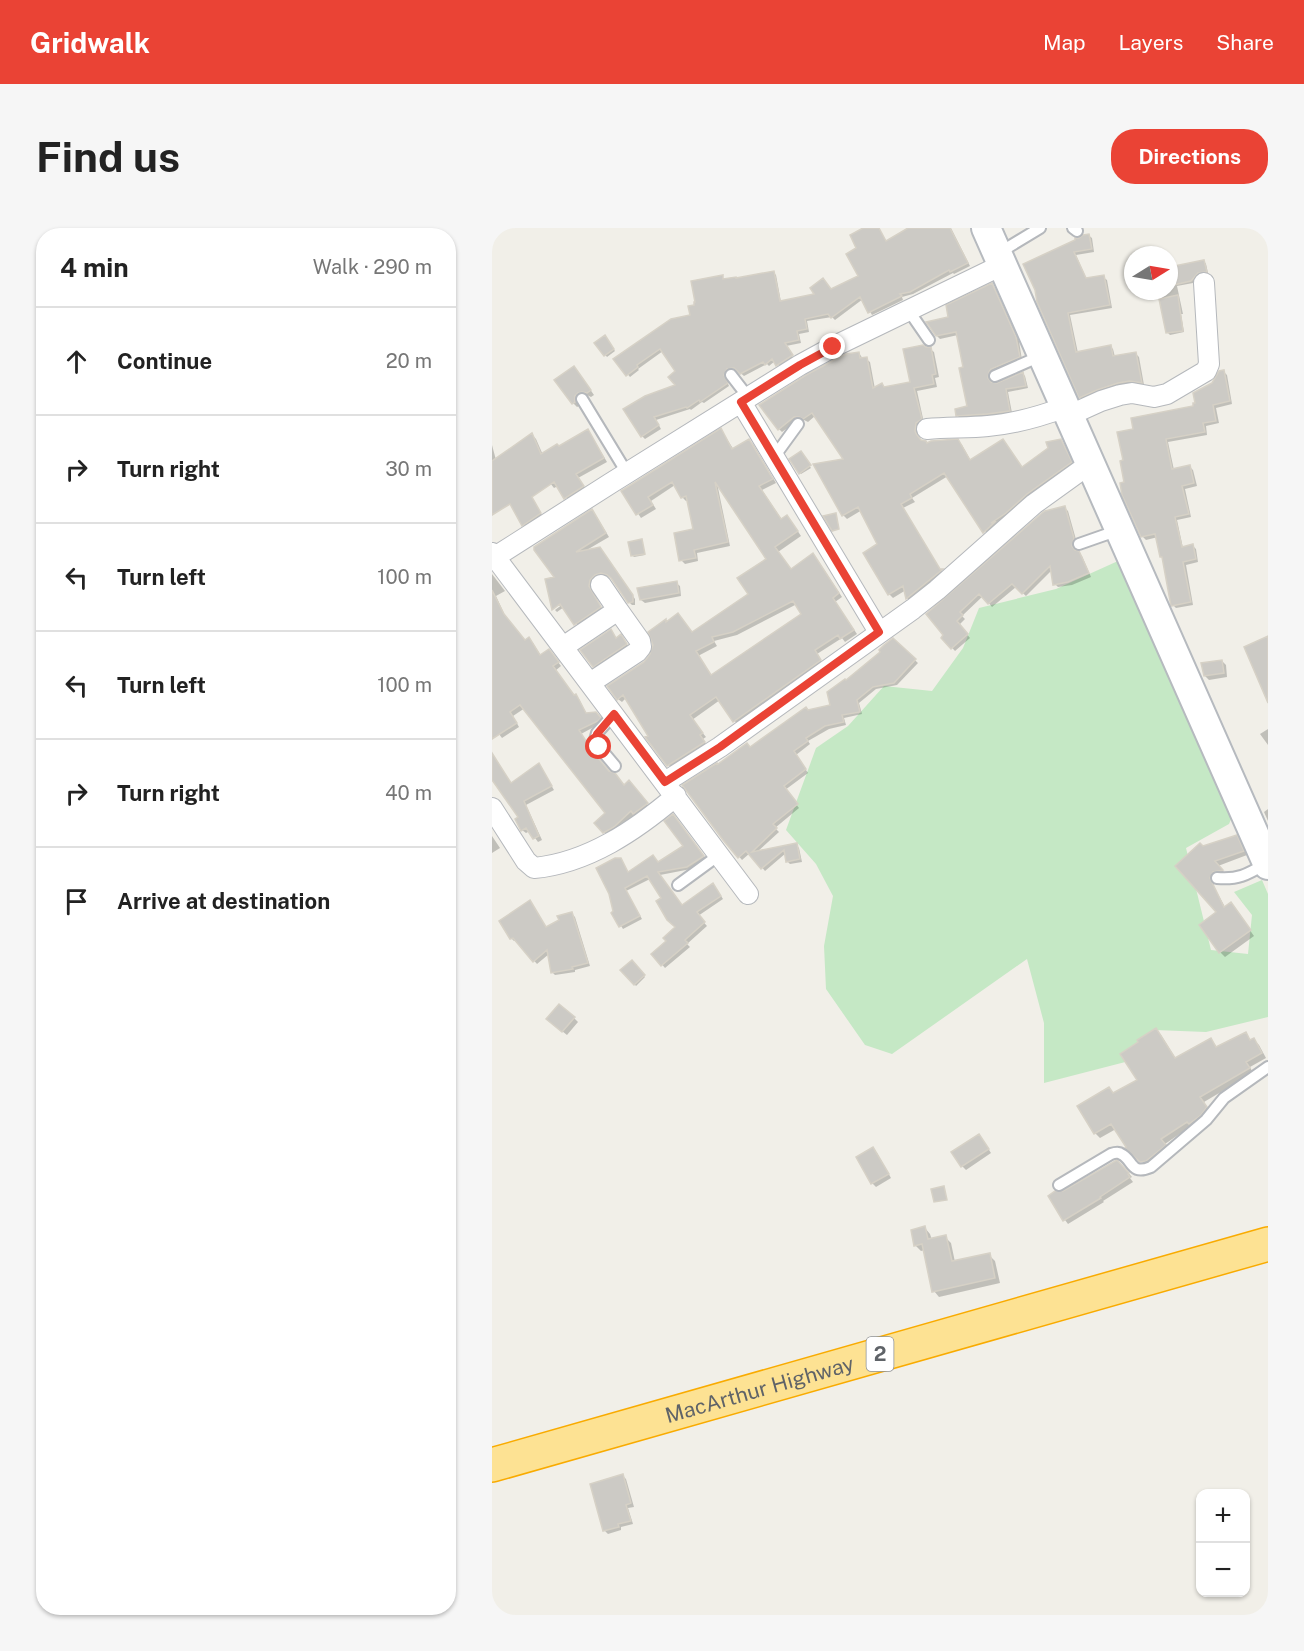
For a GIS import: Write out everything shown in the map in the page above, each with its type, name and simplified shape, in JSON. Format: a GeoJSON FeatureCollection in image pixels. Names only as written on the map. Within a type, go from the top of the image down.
{"type":"FeatureCollection","features":[{"type":"Feature","properties":{"kind":"highway","name":"MacArthur Highway"},"geometry":{"type":"LineString","coordinates":[[492,1465],[1268,1244]]}},
{"type":"Feature","properties":{"kind":"main road"},"geometry":{"type":"LineString","coordinates":[[986,228],[1268,864]]}},
{"type":"Feature","properties":{"kind":"street"},"geometry":{"type":"LineString","coordinates":[[748,894],[494,555],[809,360],[909,311],[999,260]]}},
{"type":"Feature","properties":{"kind":"street"},"geometry":{"type":"LineString","coordinates":[[927,429],[1005,424],[1068,411],[1120,395],[1167,394],[1206,371],[1209,364],[1204,283]]}},
{"type":"Feature","properties":{"kind":"street"},"geometry":{"type":"LineString","coordinates":[[744,399],[774,457],[879,632]]}},
{"type":"Feature","properties":{"kind":"street"},"geometry":{"type":"LineString","coordinates":[[492,808],[526,861],[534,868],[568,861],[630,832],[650,818],[670,789],[720,747],[937,590],[1034,504],[1090,463]]}},
{"type":"Feature","properties":{"kind":"street"},"geometry":{"type":"LineString","coordinates":[[590,683],[637,652],[641,646],[640,641],[601,585]]}},
{"type":"Feature","properties":{"kind":"street"},"geometry":{"type":"LineString","coordinates":[[563,647],[618,610]]}},
{"type":"Feature","properties":{"kind":"lane"},"geometry":{"type":"LineString","coordinates":[[999,260],[1040,228]]}},
{"type":"Feature","properties":{"kind":"lane"},"geometry":{"type":"LineString","coordinates":[[909,311],[929,340]]}},
{"type":"Feature","properties":{"kind":"lane"},"geometry":{"type":"LineString","coordinates":[[995,376],[1043,355]]}},
{"type":"Feature","properties":{"kind":"lane"},"geometry":{"type":"LineString","coordinates":[[732,375],[744,399]]}},
{"type":"Feature","properties":{"kind":"lane"},"geometry":{"type":"LineString","coordinates":[[582,399],[627,473]]}},
{"type":"Feature","properties":{"kind":"lane"},"geometry":{"type":"LineString","coordinates":[[774,457],[798,424]]}},
{"type":"Feature","properties":{"kind":"lane"},"geometry":{"type":"LineString","coordinates":[[1079,544],[1119,530]]}},
{"type":"Feature","properties":{"kind":"lane"},"geometry":{"type":"LineString","coordinates":[[614,714],[597,734],[595,740],[615,766]]}},
{"type":"Feature","properties":{"kind":"lane"},"geometry":{"type":"LineString","coordinates":[[678,885],[719,855]]}},
{"type":"Feature","properties":{"kind":"lane"},"geometry":{"type":"LineString","coordinates":[[1217,878],[1240,877],[1268,864]]}},
{"type":"Feature","properties":{"kind":"lane"},"geometry":{"type":"LineString","coordinates":[[1059,1185],[1111,1154],[1124,1155],[1137,1169],[1144,1170],[1151,1167],[1206,1120],[1224,1098],[1268,1067]]}},
{"type":"Feature","properties":{"kind":"green space"},"geometry":{"type":"Polygon","coordinates":[[[1118,561],[1234,812],[1229,824],[1186,848],[1211,950],[1248,954],[1252,915],[1234,892],[1262,880],[1268,894],[1268,1017],[1206,1032],[1155,1030],[1133,1060],[1044,1083],[1044,1023],[1027,959],[892,1054],[865,1045],[826,989],[824,946],[833,896],[816,864],[786,830],[816,748],[848,726],[884,686],[932,691],[963,648],[979,608],[1056,589],[1118,561]]]}},
{"type":"Feature","properties":{"kind":"building"},"geometry":{"type":"Polygon","coordinates":[[[863,228],[879,228],[886,241],[908,228],[950,228],[968,263],[950,272],[949,270],[910,292],[900,294],[902,296],[868,313],[860,297],[831,318],[828,314],[805,319],[807,329],[797,331],[799,340],[785,343],[793,355],[776,366],[772,359],[765,365],[763,362],[740,374],[734,368],[727,369],[724,375],[728,383],[687,408],[654,417],[659,425],[641,437],[623,409],[645,396],[675,385],[668,377],[675,371],[660,349],[626,376],[613,359],[671,319],[690,315],[688,306],[694,305],[695,302],[691,281],[723,275],[723,279],[736,278],[774,271],[780,301],[814,294],[810,288],[823,278],[831,289],[858,276],[846,254],[856,248],[850,235],[863,228]]]}},
{"type":"Feature","properties":{"kind":"building"},"geometry":{"type":"Polygon","coordinates":[[[1089,234],[1092,249],[1074,252],[1086,278],[1104,275],[1110,305],[1068,313],[1076,352],[1111,345],[1113,356],[1136,352],[1142,383],[1130,381],[1118,383],[1079,398],[1023,264],[1075,238],[1089,234]]]}},
{"type":"Feature","properties":{"kind":"building"},"geometry":{"type":"Polygon","coordinates":[[[1204,260],[1207,272],[1198,273],[1191,281],[1178,284],[1178,265],[1204,260]]]}},
{"type":"Feature","properties":{"kind":"building"},"geometry":{"type":"Polygon","coordinates":[[[992,283],[1016,337],[1020,357],[991,369],[988,378],[991,382],[997,383],[1023,372],[1026,386],[1006,389],[1010,411],[956,416],[955,409],[967,406],[959,368],[963,367],[956,332],[936,336],[926,322],[948,317],[946,305],[992,283]]]}},
{"type":"Feature","properties":{"kind":"building"},"geometry":{"type":"Polygon","coordinates":[[[1178,295],[1183,331],[1166,333],[1159,300],[1178,300],[1178,295]]]}},
{"type":"Feature","properties":{"kind":"building"},"geometry":{"type":"Polygon","coordinates":[[[605,335],[614,349],[604,356],[594,343],[605,335]]]}},
{"type":"Feature","properties":{"kind":"building"},"geometry":{"type":"Polygon","coordinates":[[[923,345],[931,347],[936,374],[932,375],[934,384],[914,388],[922,419],[916,423],[915,431],[921,440],[927,443],[958,439],[970,460],[1003,439],[1022,467],[1048,448],[1046,442],[1061,439],[1072,462],[1027,494],[991,523],[996,521],[983,533],[944,473],[910,494],[912,498],[901,504],[940,569],[943,569],[906,599],[903,586],[888,595],[863,553],[877,544],[858,507],[842,516],[813,464],[843,459],[812,413],[803,419],[794,417],[778,430],[759,405],[838,358],[859,352],[860,358],[867,357],[873,388],[882,383],[884,387],[910,382],[903,349],[923,345]]]}},
{"type":"Feature","properties":{"kind":"building"},"geometry":{"type":"Polygon","coordinates":[[[574,366],[591,390],[587,393],[578,393],[572,404],[554,380],[574,366]]]}},
{"type":"Feature","properties":{"kind":"building"},"geometry":{"type":"Polygon","coordinates":[[[1224,370],[1230,401],[1213,405],[1216,421],[1203,423],[1205,432],[1166,439],[1172,469],[1190,465],[1194,483],[1182,486],[1189,514],[1175,517],[1182,547],[1193,544],[1196,559],[1183,562],[1191,602],[1171,606],[1162,557],[1160,557],[1155,534],[1141,537],[1122,495],[1120,483],[1124,482],[1120,461],[1123,460],[1117,432],[1133,429],[1131,418],[1193,406],[1195,403],[1193,393],[1212,383],[1219,371],[1224,370]]]}},
{"type":"Feature","properties":{"kind":"building"},"geometry":{"type":"Polygon","coordinates":[[[721,428],[732,449],[749,439],[773,479],[759,486],[781,519],[787,515],[798,531],[775,547],[791,569],[813,553],[839,593],[833,598],[854,630],[840,639],[838,635],[815,650],[821,660],[733,722],[716,697],[690,715],[703,733],[700,735],[705,742],[667,766],[645,737],[648,736],[623,695],[617,700],[607,686],[644,662],[653,645],[648,632],[678,613],[692,632],[748,594],[737,578],[766,559],[715,482],[728,542],[694,550],[696,558],[679,561],[674,533],[693,529],[686,496],[681,498],[672,482],[648,497],[653,505],[636,515],[621,491],[721,428]],[[793,601],[733,632],[712,637],[714,642],[696,651],[711,675],[801,614],[793,601]]]}},
{"type":"Feature","properties":{"kind":"building"},"geometry":{"type":"Polygon","coordinates":[[[588,429],[604,458],[576,474],[584,486],[564,499],[554,482],[532,497],[541,513],[522,526],[510,504],[492,515],[492,461],[532,433],[541,454],[588,429]]]}},
{"type":"Feature","properties":{"kind":"building"},"geometry":{"type":"Polygon","coordinates":[[[801,451],[811,465],[799,474],[789,459],[801,451]]]}},
{"type":"Feature","properties":{"kind":"building"},"geometry":{"type":"Polygon","coordinates":[[[1065,506],[1074,538],[1072,546],[1079,551],[1089,573],[1068,582],[1053,585],[1050,566],[1022,594],[1012,584],[988,604],[979,594],[960,612],[963,615],[957,621],[968,634],[951,649],[926,614],[1042,513],[1065,506]]]}},
{"type":"Feature","properties":{"kind":"building"},"geometry":{"type":"Polygon","coordinates":[[[592,509],[606,533],[576,552],[600,547],[633,595],[633,602],[628,603],[607,575],[601,573],[595,575],[590,580],[589,586],[601,607],[574,625],[560,604],[552,610],[545,579],[554,577],[534,547],[592,509]]]}},
{"type":"Feature","properties":{"kind":"building"},"geometry":{"type":"Polygon","coordinates":[[[836,513],[839,529],[832,531],[823,516],[836,513]]]}},
{"type":"Feature","properties":{"kind":"building"},"geometry":{"type":"Polygon","coordinates":[[[642,539],[645,554],[631,556],[628,542],[642,539]]]}},
{"type":"Feature","properties":{"kind":"building"},"geometry":{"type":"Polygon","coordinates":[[[677,581],[679,593],[640,600],[637,588],[677,581]]]}},
{"type":"Feature","properties":{"kind":"building"},"geometry":{"type":"Polygon","coordinates":[[[492,590],[504,614],[525,640],[529,637],[540,655],[549,649],[559,662],[553,666],[574,695],[576,694],[586,713],[596,712],[601,718],[579,730],[593,752],[624,785],[629,780],[648,803],[633,814],[631,811],[614,827],[603,833],[594,823],[605,813],[520,705],[510,712],[517,723],[492,739],[492,590]]]}},
{"type":"Feature","properties":{"kind":"building"},"geometry":{"type":"Polygon","coordinates":[[[611,629],[616,638],[621,634],[627,644],[593,667],[580,650],[611,629]]]}},
{"type":"Feature","properties":{"kind":"building"},"geometry":{"type":"Polygon","coordinates":[[[1268,636],[1268,703],[1244,647],[1268,636]]]}},
{"type":"Feature","properties":{"kind":"building"},"geometry":{"type":"Polygon","coordinates":[[[893,638],[916,659],[894,683],[873,687],[857,700],[860,712],[842,715],[844,722],[825,726],[806,738],[808,741],[794,751],[806,769],[784,786],[798,804],[773,824],[777,828],[752,852],[797,843],[800,859],[786,862],[784,850],[761,869],[746,851],[738,858],[682,785],[718,764],[747,743],[750,747],[806,707],[808,710],[830,705],[827,692],[846,680],[893,638]]]}},
{"type":"Feature","properties":{"kind":"building"},"geometry":{"type":"Polygon","coordinates":[[[1222,660],[1224,673],[1204,676],[1201,663],[1222,660]]]}},
{"type":"Feature","properties":{"kind":"building"},"geometry":{"type":"Polygon","coordinates":[[[492,753],[511,783],[539,763],[552,786],[524,801],[539,836],[533,839],[526,828],[521,831],[515,819],[518,817],[492,780],[492,753]]]}},
{"type":"Feature","properties":{"kind":"building"},"geometry":{"type":"Polygon","coordinates":[[[673,814],[704,856],[687,867],[658,872],[682,905],[713,883],[721,896],[697,912],[705,922],[685,940],[688,943],[661,966],[651,954],[666,941],[663,938],[675,927],[667,920],[656,901],[661,898],[647,876],[625,888],[640,916],[619,927],[611,913],[613,911],[609,894],[596,868],[615,858],[621,858],[628,872],[653,855],[658,862],[683,846],[664,821],[673,814]]]}},
{"type":"Feature","properties":{"kind":"building"},"geometry":{"type":"Polygon","coordinates":[[[1237,835],[1244,851],[1215,861],[1223,870],[1213,872],[1210,878],[1224,907],[1231,902],[1251,930],[1219,953],[1199,925],[1216,912],[1175,866],[1200,843],[1203,846],[1237,835]]]}},
{"type":"Feature","properties":{"kind":"building"},"geometry":{"type":"Polygon","coordinates":[[[530,900],[546,927],[559,920],[557,916],[572,912],[588,963],[572,967],[573,969],[551,973],[547,950],[533,962],[513,938],[510,939],[499,921],[530,900]]]}},
{"type":"Feature","properties":{"kind":"building"},"geometry":{"type":"Polygon","coordinates":[[[632,960],[645,975],[634,985],[620,970],[632,960]]]}},
{"type":"Feature","properties":{"kind":"building"},"geometry":{"type":"Polygon","coordinates":[[[559,1004],[575,1017],[562,1032],[546,1019],[559,1004]]]}},
{"type":"Feature","properties":{"kind":"building"},"geometry":{"type":"Polygon","coordinates":[[[1156,1028],[1175,1058],[1211,1038],[1216,1047],[1246,1032],[1250,1040],[1254,1038],[1262,1053],[1246,1062],[1250,1068],[1200,1097],[1207,1107],[1201,1115],[1161,1139],[1166,1145],[1146,1161],[1140,1162],[1125,1148],[1111,1124],[1094,1134],[1077,1106],[1109,1087],[1113,1093],[1137,1080],[1120,1054],[1156,1028]]]}},
{"type":"Feature","properties":{"kind":"building"},"geometry":{"type":"Polygon","coordinates":[[[979,1134],[989,1149],[961,1167],[951,1152],[979,1134]]]}},
{"type":"Feature","properties":{"kind":"building"},"geometry":{"type":"Polygon","coordinates":[[[873,1147],[889,1174],[871,1184],[856,1157],[873,1147]]]}},
{"type":"Feature","properties":{"kind":"building"},"geometry":{"type":"Polygon","coordinates":[[[1117,1160],[1130,1177],[1063,1221],[1048,1196],[1055,1191],[1063,1191],[1117,1160]]]}},
{"type":"Feature","properties":{"kind":"building"},"geometry":{"type":"Polygon","coordinates":[[[944,1186],[947,1200],[934,1202],[931,1189],[944,1186]]]}},
{"type":"Feature","properties":{"kind":"building"},"geometry":{"type":"Polygon","coordinates":[[[925,1226],[928,1239],[946,1235],[952,1261],[990,1253],[995,1278],[932,1292],[922,1244],[914,1246],[911,1230],[925,1226]]]}},
{"type":"Feature","properties":{"kind":"building"},"geometry":{"type":"Polygon","coordinates":[[[623,1474],[631,1503],[626,1505],[631,1521],[603,1531],[590,1484],[623,1474]]]}},
{"type":"Feature","properties":{"kind":"route"},"geometry":{"type":"LineString","coordinates":[[599,747],[595,740],[597,734],[614,714],[665,782],[720,747],[879,632],[741,402],[833,347]]}}]}
